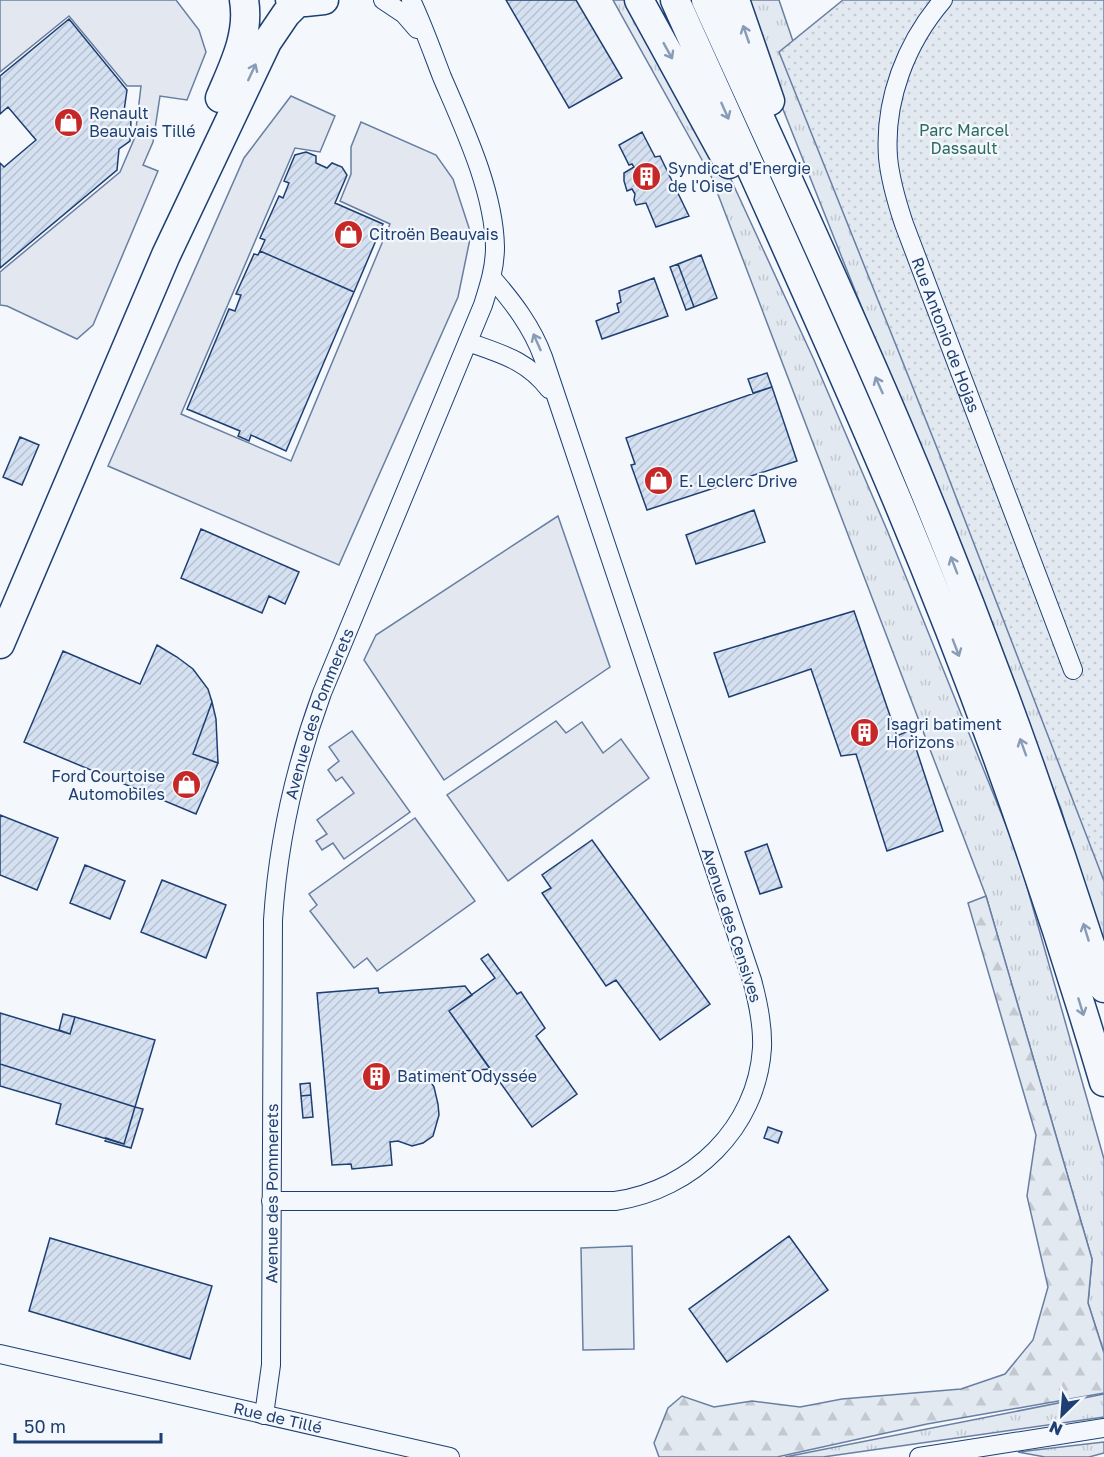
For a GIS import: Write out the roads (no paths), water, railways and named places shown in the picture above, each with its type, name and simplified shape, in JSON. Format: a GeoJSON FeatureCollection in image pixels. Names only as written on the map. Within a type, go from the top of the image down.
{"type":"FeatureCollection","features":[{"type":"Feature","properties":{"kind":"main road"},"geometry":{"type":"LineString","coordinates":[[0,614],[233,68],[246,23],[244,0]]}},
{"type":"Feature","properties":{"kind":"main road"},"geometry":{"type":"LineString","coordinates":[[0,644],[171,245],[267,42],[286,14],[304,0]]}},
{"type":"Feature","properties":{"kind":"main road"},"geometry":{"type":"LineString","coordinates":[[639,0],[719,143],[843,403],[888,477]]}},
{"type":"Feature","properties":{"kind":"main road"},"geometry":{"type":"LineString","coordinates":[[675,0],[888,477],[944,617],[998,761],[1060,941],[1104,1082]]}},
{"type":"Feature","properties":{"kind":"main road"},"geometry":{"type":"LineString","coordinates":[[706,0],[896,425],[960,581],[1038,789],[1104,988]]}},
{"type":"Feature","properties":{"kind":"main road"},"geometry":{"type":"LineString","coordinates":[[735,0],[818,248]]}},
{"type":"Feature","properties":{"kind":"street","name":"Avenue des Pommerets"},"geometry":{"type":"LineString","coordinates":[[382,0],[410,20],[431,50]]}},
{"type":"Feature","properties":{"kind":"street","name":"Avenue des Pommerets"},"geometry":{"type":"LineString","coordinates":[[264,1415],[271,1365],[273,920],[279,853],[292,788],[322,693],[468,342],[492,278],[495,247],[489,201],[477,164],[411,0]]}},
{"type":"Feature","properties":{"kind":"street","name":"Rue Antonio de Hojas"},"geometry":{"type":"LineString","coordinates":[[943,0],[916,38],[896,87],[888,140],[890,174],[904,225],[1073,670]]}},
{"type":"Feature","properties":{"kind":"street","name":"Avenue des Censives"},"geometry":{"type":"LineString","coordinates":[[271,1201],[615,1201],[630,1199],[659,1190],[701,1164],[726,1139],[752,1095],[760,1065],[762,1048],[760,1014],[752,980],[543,357],[533,333],[516,307],[492,278]]}},
{"type":"Feature","properties":{"kind":"street","name":"Avenue des Censives"},"geometry":{"type":"LineString","coordinates":[[468,342],[521,362],[540,376],[556,398]]}},
{"type":"Feature","properties":{"kind":"street","name":"Rue de Tillé"},"geometry":{"type":"LineString","coordinates":[[0,1354],[450,1457]]}},
{"type":"Feature","properties":{"kind":"street"},"geometry":{"type":"LineString","coordinates":[[919,1457],[1104,1428]]}},
{"type":"Feature","properties":{"kind":"place","name":"Renault Beauvais Tillé"},"geometry":{"type":"Point","coordinates":[68,122]}},
{"type":"Feature","properties":{"kind":"place","name":"Syndicat d'Energie de l'Oise"},"geometry":{"type":"Point","coordinates":[647,177]}},
{"type":"Feature","properties":{"kind":"place","name":"Citroën Beauvais"},"geometry":{"type":"Point","coordinates":[348,234]}},
{"type":"Feature","properties":{"kind":"place","name":"E. Leclerc Drive"},"geometry":{"type":"Point","coordinates":[658,481]}},
{"type":"Feature","properties":{"kind":"place","name":"Isagri batiment Horizons"},"geometry":{"type":"Point","coordinates":[865,733]}},
{"type":"Feature","properties":{"kind":"place","name":"Ford Courtoise Automobiles"},"geometry":{"type":"Point","coordinates":[186,785]}},
{"type":"Feature","properties":{"kind":"place","name":"Batiment Odyssée"},"geometry":{"type":"Point","coordinates":[376,1076]}},
{"type":"Feature","properties":{"kind":"park label","name":"Parc Marcel Dassault"},"geometry":{"type":"Point","coordinates":[964,139]}}]}
